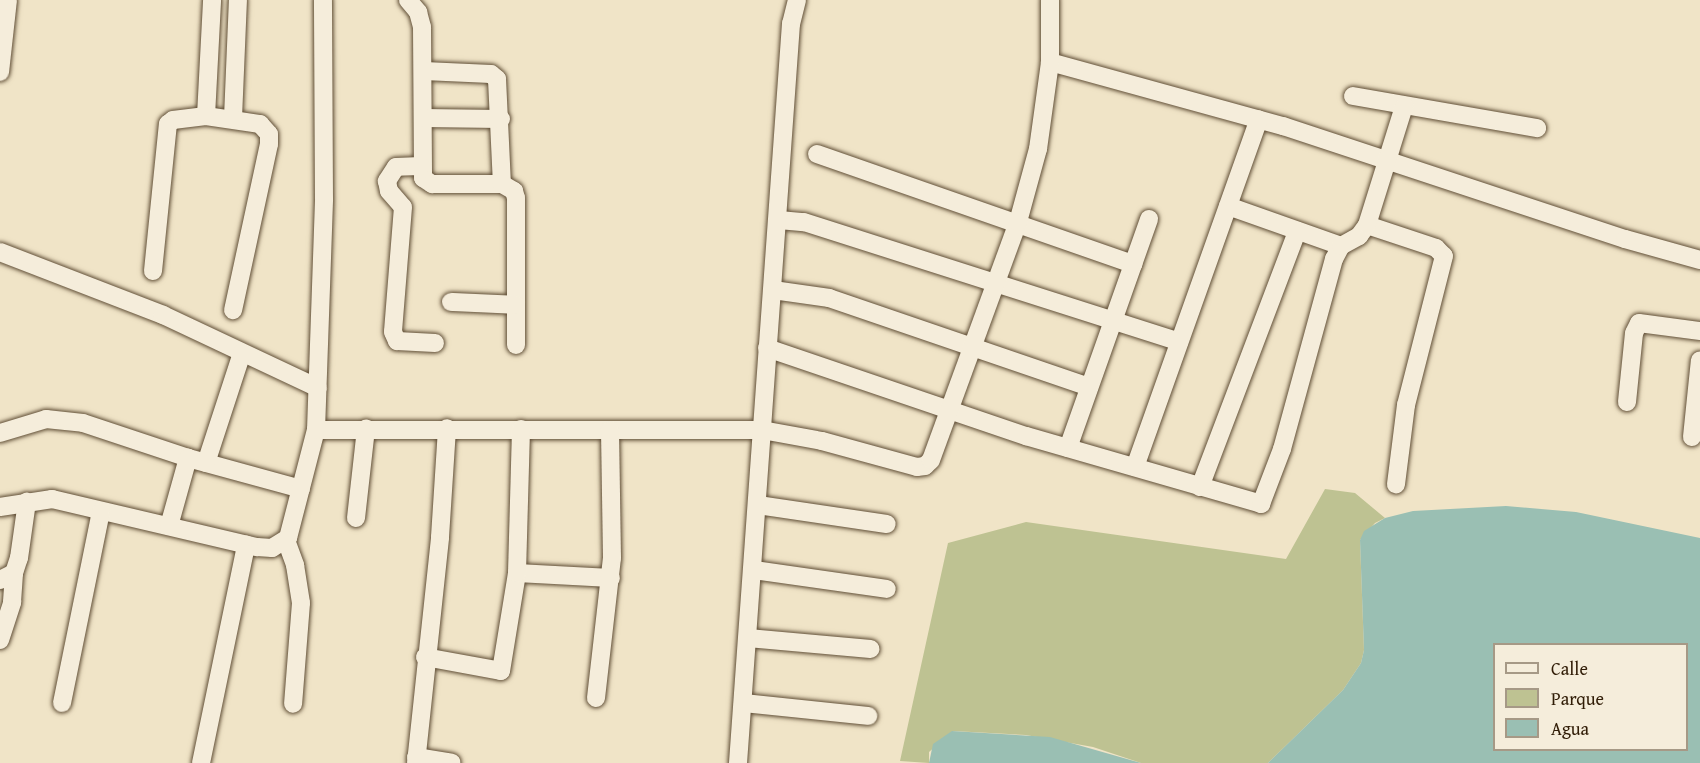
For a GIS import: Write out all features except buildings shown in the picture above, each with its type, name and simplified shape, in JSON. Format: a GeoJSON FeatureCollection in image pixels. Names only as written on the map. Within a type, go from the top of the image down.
{"type":"FeatureCollection","features":[{"type":"Feature","properties":{"kind":"street"},"geometry":{"type":"LineString","coordinates":[[0,72],[8,0]]}},
{"type":"Feature","properties":{"kind":"street"},"geometry":{"type":"LineString","coordinates":[[206,116],[212,0]]}},
{"type":"Feature","properties":{"kind":"street"},"geometry":{"type":"LineString","coordinates":[[233,118],[238,0]]}},
{"type":"Feature","properties":{"kind":"street"},"geometry":{"type":"LineString","coordinates":[[293,704],[301,603],[295,565],[286,540],[316,430],[324,199],[323,0]]}},
{"type":"Feature","properties":{"kind":"street"},"geometry":{"type":"LineString","coordinates":[[738,763],[754,570],[767,348],[779,220],[791,24],[797,0]]}},
{"type":"Feature","properties":{"kind":"street"},"geometry":{"type":"LineString","coordinates":[[316,430],[447,428],[762,430],[822,441],[921,467],[931,460],[971,345],[1018,222],[1038,149],[1050,62],[1050,0]]}},
{"type":"Feature","properties":{"kind":"street"},"geometry":{"type":"LineString","coordinates":[[409,1],[418,12],[422,27],[424,71],[421,166],[423,178],[432,184],[502,184],[514,191],[516,198],[516,345]]}},
{"type":"Feature","properties":{"kind":"street"},"geometry":{"type":"LineString","coordinates":[[1050,62],[1259,119],[1700,260]]}},
{"type":"Feature","properties":{"kind":"street"},"geometry":{"type":"LineString","coordinates":[[424,71],[492,74],[500,85],[502,184]]}},
{"type":"Feature","properties":{"kind":"street"},"geometry":{"type":"LineString","coordinates":[[1353,96],[1537,128]]}},
{"type":"Feature","properties":{"kind":"street"},"geometry":{"type":"LineString","coordinates":[[767,348],[1068,448],[1253,504],[1265,499],[1334,259],[1341,246],[1359,236],[1367,225],[1404,106]]}},
{"type":"Feature","properties":{"kind":"street"},"geometry":{"type":"LineString","coordinates":[[153,271],[168,124],[173,120],[206,116],[233,118],[260,124],[269,134],[269,144],[233,310]]}},
{"type":"Feature","properties":{"kind":"street"},"geometry":{"type":"LineString","coordinates":[[423,118],[501,119]]}},
{"type":"Feature","properties":{"kind":"street"},"geometry":{"type":"LineString","coordinates":[[1135,467],[1259,119]]}},
{"type":"Feature","properties":{"kind":"street"},"geometry":{"type":"LineString","coordinates":[[817,154],[1018,222],[1133,264]]}},
{"type":"Feature","properties":{"kind":"street"},"geometry":{"type":"LineString","coordinates":[[421,166],[396,167],[387,181],[389,191],[403,207],[393,332],[398,341],[435,343]]}},
{"type":"Feature","properties":{"kind":"street"},"geometry":{"type":"LineString","coordinates":[[1228,207],[1341,246]]}},
{"type":"Feature","properties":{"kind":"street"},"geometry":{"type":"LineString","coordinates":[[1068,448],[1149,219]]}},
{"type":"Feature","properties":{"kind":"street"},"geometry":{"type":"LineString","coordinates":[[779,220],[804,222],[1179,342]]}},
{"type":"Feature","properties":{"kind":"street"},"geometry":{"type":"LineString","coordinates":[[1367,225],[1436,248],[1444,256],[1406,405],[1396,484]]}},
{"type":"Feature","properties":{"kind":"street"},"geometry":{"type":"LineString","coordinates":[[1200,487],[1296,231]]}},
{"type":"Feature","properties":{"kind":"street"},"geometry":{"type":"LineString","coordinates":[[0,252],[142,306],[318,388]]}},
{"type":"Feature","properties":{"kind":"street"},"geometry":{"type":"LineString","coordinates":[[773,290],[829,298],[1089,387]]}},
{"type":"Feature","properties":{"kind":"street"},"geometry":{"type":"LineString","coordinates":[[451,302],[516,305]]}},
{"type":"Feature","properties":{"kind":"street"},"geometry":{"type":"LineString","coordinates":[[1628,402],[1634,333],[1639,323],[1700,332]]}},
{"type":"Feature","properties":{"kind":"street"},"geometry":{"type":"LineString","coordinates":[[206,463],[242,353]]}},
{"type":"Feature","properties":{"kind":"street"},"geometry":{"type":"LineString","coordinates":[[1692,437],[1700,360]]}},
{"type":"Feature","properties":{"kind":"street"},"geometry":{"type":"LineString","coordinates":[[0,433],[34,421],[69,420],[188,458],[301,489]]}},
{"type":"Feature","properties":{"kind":"street"},"geometry":{"type":"LineString","coordinates":[[447,428],[440,537],[425,657],[416,760],[452,763]]}},
{"type":"Feature","properties":{"kind":"street"},"geometry":{"type":"LineString","coordinates":[[356,518],[366,429]]}},
{"type":"Feature","properties":{"kind":"street"},"geometry":{"type":"LineString","coordinates":[[425,657],[501,671],[517,573],[521,429]]}},
{"type":"Feature","properties":{"kind":"street"},"geometry":{"type":"LineString","coordinates":[[596,698],[610,578],[610,430]]}},
{"type":"Feature","properties":{"kind":"street"},"geometry":{"type":"LineString","coordinates":[[169,526],[188,458]]}},
{"type":"Feature","properties":{"kind":"street"},"geometry":{"type":"LineString","coordinates":[[0,507],[52,498],[100,512],[246,545],[272,549],[286,540]]}},
{"type":"Feature","properties":{"kind":"street"},"geometry":{"type":"LineString","coordinates":[[0,640],[12,602],[7,576],[26,528],[27,502]]}},
{"type":"Feature","properties":{"kind":"street"},"geometry":{"type":"LineString","coordinates":[[758,505],[887,524]]}},
{"type":"Feature","properties":{"kind":"street"},"geometry":{"type":"LineString","coordinates":[[62,703],[100,512]]}},
{"type":"Feature","properties":{"kind":"street"},"geometry":{"type":"LineString","coordinates":[[201,763],[246,545]]}},
{"type":"Feature","properties":{"kind":"street"},"geometry":{"type":"LineString","coordinates":[[754,570],[887,589]]}},
{"type":"Feature","properties":{"kind":"street"},"geometry":{"type":"LineString","coordinates":[[517,573],[610,578]]}},
{"type":"Feature","properties":{"kind":"street"},"geometry":{"type":"LineString","coordinates":[[748,638],[871,649]]}},
{"type":"Feature","properties":{"kind":"street"},"geometry":{"type":"LineString","coordinates":[[743,704],[868,716]]}},
{"type":"Feature","properties":{"kind":"green space"},"geometry":{"type":"Polygon","coordinates":[[[1325,489],[1355,493],[1385,518],[1375,523],[1360,540],[1364,650],[1361,663],[1343,690],[1268,763],[1141,763],[1093,747],[1026,735],[953,731],[929,752],[929,763],[900,761],[948,543],[1026,522],[1286,559],[1325,489]]]}},
{"type":"Feature","properties":{"kind":"water"},"geometry":{"type":"Polygon","coordinates":[[[1506,506],[1576,512],[1700,538],[1700,763],[1268,763],[1343,690],[1361,663],[1364,650],[1360,540],[1364,531],[1385,518],[1413,511],[1506,506]]]}},
{"type":"Feature","properties":{"kind":"water"},"geometry":{"type":"Polygon","coordinates":[[[952,731],[1050,737],[1141,763],[929,763],[933,744],[952,731]]]}}]}
